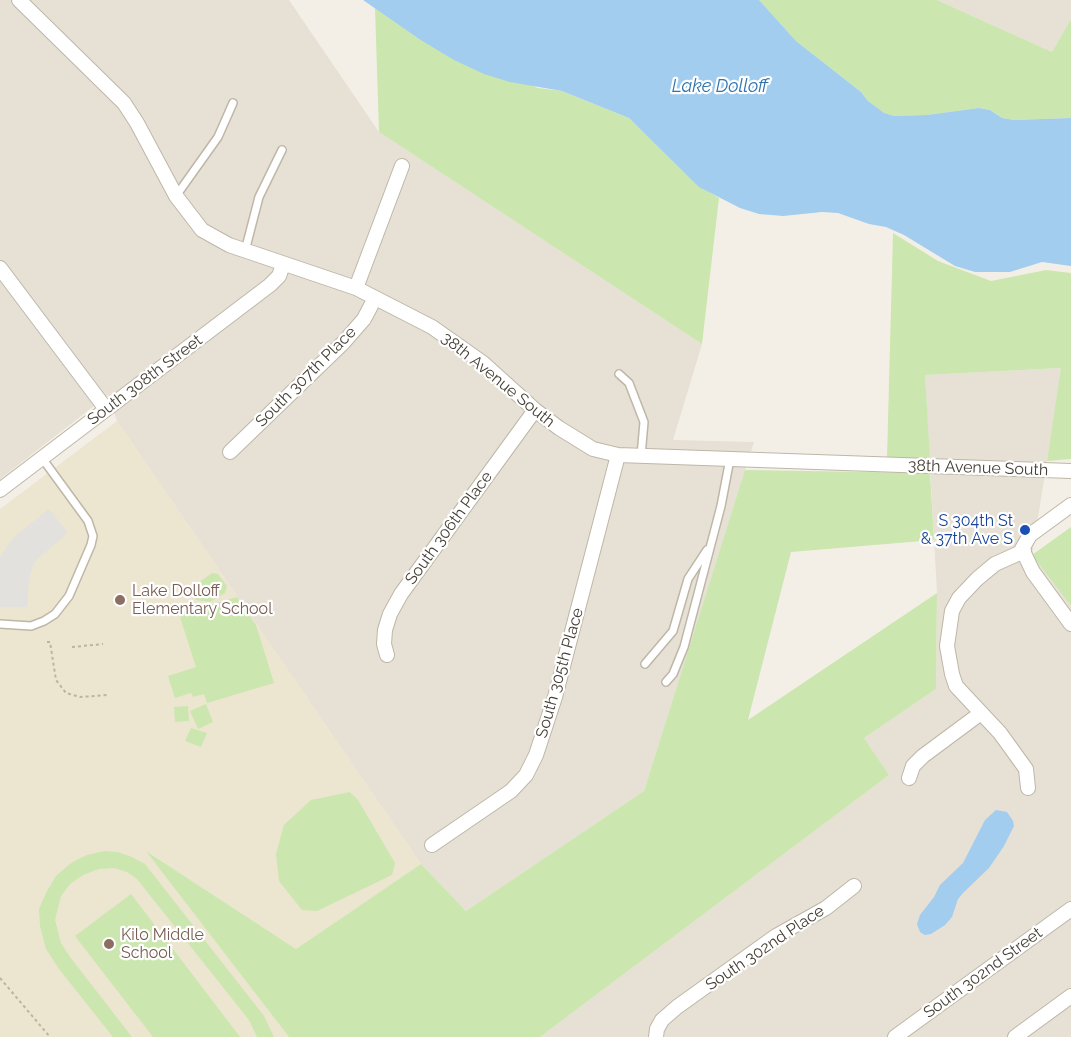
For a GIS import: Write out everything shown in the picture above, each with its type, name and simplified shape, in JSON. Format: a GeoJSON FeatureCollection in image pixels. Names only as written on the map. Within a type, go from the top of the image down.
{"type":"FeatureCollection","features":[{"type":"Feature","properties":{"kind":"street","name":"38th Avenue South"},"geometry":{"type":"LineString","coordinates":[[19,0],[124,103],[176,196],[202,230],[215,239],[245,251],[356,288],[432,327],[490,369],[535,410],[583,444],[618,455],[1071,471]]}},
{"type":"Feature","properties":{"kind":"street"},"geometry":{"type":"LineString","coordinates":[[356,288],[402,166]]}},
{"type":"Feature","properties":{"kind":"street","name":"South 308th Street"},"geometry":{"type":"LineString","coordinates":[[0,490],[270,285],[279,276],[283,265]]}},
{"type":"Feature","properties":{"kind":"street"},"geometry":{"type":"LineString","coordinates":[[1,272],[106,409]]}},
{"type":"Feature","properties":{"kind":"street","name":"South 307th Place"},"geometry":{"type":"LineString","coordinates":[[230,452],[343,343],[364,319],[375,298]]}},
{"type":"Feature","properties":{"kind":"street","name":"South 306th Place"},"geometry":{"type":"LineString","coordinates":[[387,655],[384,645],[385,630],[390,614],[401,594],[535,410]]}},
{"type":"Feature","properties":{"kind":"street","name":"South 305th Place"},"geometry":{"type":"LineString","coordinates":[[432,845],[511,792],[526,775],[536,755],[558,686],[618,455]]}},
{"type":"Feature","properties":{"kind":"street"},"geometry":{"type":"LineString","coordinates":[[1071,505],[1030,535],[1022,549],[1029,566],[1071,624]]}},
{"type":"Feature","properties":{"kind":"street"},"geometry":{"type":"LineString","coordinates":[[1024,551],[1002,560],[977,579],[959,598],[952,611],[947,646],[956,686],[1000,733],[1026,769],[1028,788]]}},
{"type":"Feature","properties":{"kind":"street"},"geometry":{"type":"LineString","coordinates":[[909,778],[913,766],[923,756],[981,713]]}},
{"type":"Feature","properties":{"kind":"street","name":"South 302nd Place"},"geometry":{"type":"LineString","coordinates":[[656,1037],[662,1020],[677,1007],[776,936],[826,908],[854,886]]}},
{"type":"Feature","properties":{"kind":"street","name":"South 302nd Street"},"geometry":{"type":"LineString","coordinates":[[895,1037],[1071,909]]}},
{"type":"Feature","properties":{"kind":"street"},"geometry":{"type":"LineString","coordinates":[[1015,1037],[1071,996]]}},
{"type":"Feature","properties":{"kind":"lane"},"geometry":{"type":"LineString","coordinates":[[176,196],[218,138],[233,103]]}},
{"type":"Feature","properties":{"kind":"lane"},"geometry":{"type":"LineString","coordinates":[[245,251],[259,197],[282,150]]}},
{"type":"Feature","properties":{"kind":"lane"},"geometry":{"type":"LineString","coordinates":[[618,374],[629,383],[644,422],[641,456]]}},
{"type":"Feature","properties":{"kind":"lane"},"geometry":{"type":"LineString","coordinates":[[0,624],[31,626],[55,614],[69,596],[92,545],[92,530],[88,521],[42,458]]}},
{"type":"Feature","properties":{"kind":"lane"},"geometry":{"type":"LineString","coordinates":[[666,682],[673,674],[684,647],[712,543],[730,459]]}},
{"type":"Feature","properties":{"kind":"lane"},"geometry":{"type":"LineString","coordinates":[[645,664],[673,631],[688,579],[712,543]]}},
{"type":"Feature","properties":{"kind":"path"},"geometry":{"type":"LineString","coordinates":[[47,642],[50,642],[56,680],[66,693],[80,698],[108,695]]}},
{"type":"Feature","properties":{"kind":"path"},"geometry":{"type":"LineString","coordinates":[[72,647],[103,644]]}},
{"type":"Feature","properties":{"kind":"path"},"geometry":{"type":"LineString","coordinates":[[0,978],[51,1037]]}},
{"type":"Feature","properties":{"kind":"shaded area"},"geometry":{"type":"Polygon","coordinates":[[[0,0],[289,0],[379,132],[702,344],[673,440],[754,442],[644,791],[466,911],[421,864],[117,421],[108,395],[0,479],[0,0]]]}},
{"type":"Feature","properties":{"kind":"shaded area"},"geometry":{"type":"Polygon","coordinates":[[[937,0],[1071,0],[1071,19],[1052,52],[937,0]]]}},
{"type":"Feature","properties":{"kind":"shaded area"},"geometry":{"type":"Polygon","coordinates":[[[1062,368],[1032,555],[1071,606],[1071,1037],[540,1037],[889,775],[864,738],[936,689],[937,593],[925,375],[1062,368]]]}},
{"type":"Feature","properties":{"kind":"shaded area","name":"Lake Dolloff Elementary School"},"geometry":{"type":"Polygon","coordinates":[[[117,421],[421,864],[296,949],[148,852],[289,1037],[0,1037],[0,509],[117,421]]]}},
{"type":"Feature","properties":{"kind":"shaded area"},"geometry":{"type":"Polygon","coordinates":[[[49,509],[68,533],[38,558],[32,568],[27,607],[0,607],[0,557],[15,536],[49,509]]]}},
{"type":"Feature","properties":{"kind":"green space"},"geometry":{"type":"Polygon","coordinates":[[[759,0],[937,0],[1052,52],[1071,19],[1071,118],[1014,120],[1002,118],[990,110],[979,108],[927,115],[894,116],[883,113],[861,92],[796,41],[759,0]]]}},
{"type":"Feature","properties":{"kind":"green space"},"geometry":{"type":"Polygon","coordinates":[[[375,8],[419,39],[538,88],[562,91],[629,118],[699,186],[719,198],[702,344],[379,132],[375,8]]]}},
{"type":"Feature","properties":{"kind":"green space"},"geometry":{"type":"Polygon","coordinates":[[[893,233],[938,261],[991,281],[1046,270],[1071,273],[1071,459],[1047,461],[1061,368],[925,375],[930,458],[887,458],[893,233]]]}},
{"type":"Feature","properties":{"kind":"green space"},"geometry":{"type":"Polygon","coordinates":[[[745,470],[930,473],[934,540],[791,552],[748,720],[937,593],[936,689],[864,738],[889,775],[540,1037],[289,1037],[146,851],[296,949],[421,864],[466,911],[644,791],[745,470]]]}},
{"type":"Feature","properties":{"kind":"green space"},"geometry":{"type":"Polygon","coordinates":[[[1071,527],[1071,606],[1032,555],[1071,527]]]}},
{"type":"Feature","properties":{"kind":"green space"},"geometry":{"type":"Polygon","coordinates":[[[212,573],[218,574],[227,586],[225,593],[210,602],[196,600],[192,595],[197,584],[212,573]]]}},
{"type":"Feature","properties":{"kind":"green space"},"geometry":{"type":"Polygon","coordinates":[[[237,597],[256,625],[274,683],[207,703],[204,694],[193,697],[191,693],[175,698],[168,676],[196,667],[179,614],[237,597]]]}},
{"type":"Feature","properties":{"kind":"green space"},"geometry":{"type":"Polygon","coordinates":[[[206,704],[213,722],[198,729],[190,711],[206,704]]]}},
{"type":"Feature","properties":{"kind":"green space"},"geometry":{"type":"Polygon","coordinates":[[[188,706],[189,721],[175,722],[174,707],[188,706]]]}},
{"type":"Feature","properties":{"kind":"green space"},"geometry":{"type":"Polygon","coordinates":[[[191,728],[207,733],[201,747],[185,741],[191,728]]]}},
{"type":"Feature","properties":{"kind":"green space"},"geometry":{"type":"Polygon","coordinates":[[[350,792],[358,800],[395,863],[392,875],[317,911],[302,910],[279,881],[276,854],[284,825],[311,800],[350,792]]]}},
{"type":"Feature","properties":{"kind":"green space"},"geometry":{"type":"Polygon","coordinates":[[[104,851],[118,852],[145,864],[264,1016],[274,1037],[257,1037],[249,1020],[137,879],[127,872],[114,868],[99,869],[83,875],[70,884],[61,896],[55,920],[61,943],[70,957],[132,1037],[113,1037],[46,949],[40,926],[39,909],[56,876],[71,863],[87,855],[104,851]]]}},
{"type":"Feature","properties":{"kind":"green space"},"geometry":{"type":"Polygon","coordinates":[[[131,894],[240,1037],[153,1037],[75,936],[131,894]]]}},
{"type":"Feature","properties":{"kind":"water","name":"Lake Dolloff"},"geometry":{"type":"Polygon","coordinates":[[[363,0],[759,0],[796,41],[884,113],[894,116],[927,115],[979,108],[990,110],[1002,118],[1014,120],[1071,118],[1071,266],[1042,262],[1010,272],[975,272],[955,266],[904,235],[886,227],[869,224],[838,213],[822,212],[783,216],[759,214],[740,208],[699,187],[629,118],[562,91],[510,82],[484,74],[454,60],[419,39],[363,0]]]}},
{"type":"Feature","properties":{"kind":"water"},"geometry":{"type":"Polygon","coordinates":[[[996,810],[1007,812],[1013,821],[1014,826],[1004,846],[989,868],[958,899],[952,917],[945,925],[925,935],[920,932],[917,924],[920,915],[940,885],[963,863],[985,820],[996,810]]]}},
{"type":"Feature","properties":{"kind":"place","name":"S 304th St & 37th Ave S"},"geometry":{"type":"Point","coordinates":[1025,530]}},
{"type":"Feature","properties":{"kind":"place","name":"Lake Dolloff Elementary School"},"geometry":{"type":"Point","coordinates":[120,600]}},
{"type":"Feature","properties":{"kind":"place","name":"Kilo Middle School"},"geometry":{"type":"Point","coordinates":[109,944]}}]}
